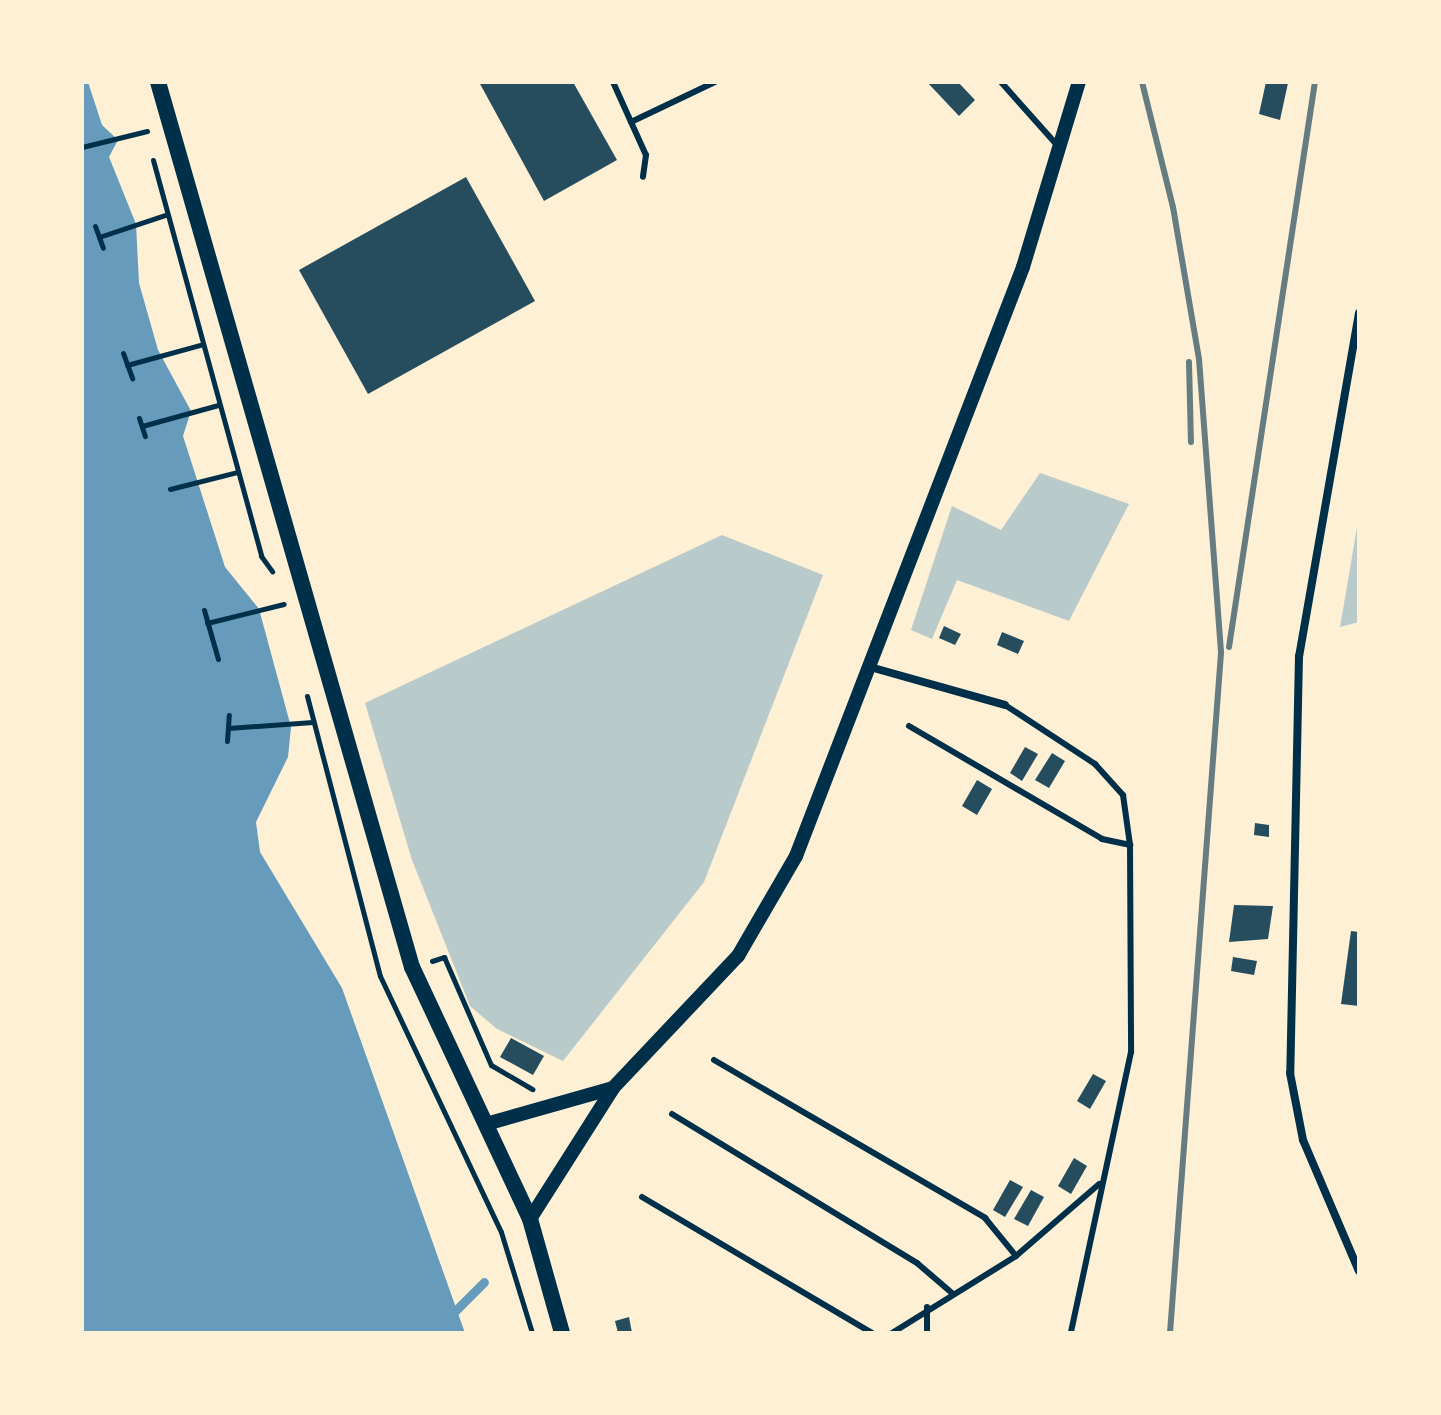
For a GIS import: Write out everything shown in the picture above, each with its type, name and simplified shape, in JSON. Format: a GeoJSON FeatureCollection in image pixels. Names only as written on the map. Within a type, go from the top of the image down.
{"type":"FeatureCollection","features":[{"type":"Feature","properties":{"kind":"main road"},"geometry":{"type":"LineString","coordinates":[[158,82],[412,967],[530,1219],[562,1333]]}},
{"type":"Feature","properties":{"kind":"street"},"geometry":{"type":"LineString","coordinates":[[530,1219],[613,1088],[701,1000],[767,912],[870,667],[1023,267],[1079,82]]}},
{"type":"Feature","properties":{"kind":"street"},"geometry":{"type":"LineString","coordinates":[[1359,313],[1299,656],[1290,1073],[1303,1140],[1359,1271]]}},
{"type":"Feature","properties":{"kind":"street"},"geometry":{"type":"LineString","coordinates":[[870,667],[1005,705]]}},
{"type":"Feature","properties":{"kind":"street"},"geometry":{"type":"LineString","coordinates":[[486,1124],[543,1112],[613,1088]]}},
{"type":"Feature","properties":{"kind":"lane"},"geometry":{"type":"LineString","coordinates":[[613,82],[646,155],[643,177]]}},
{"type":"Feature","properties":{"kind":"lane"},"geometry":{"type":"LineString","coordinates":[[631,122],[715,82]]}},
{"type":"Feature","properties":{"kind":"lane"},"geometry":{"type":"LineString","coordinates":[[1001,82],[1060,148]]}},
{"type":"Feature","properties":{"kind":"lane"},"geometry":{"type":"LineString","coordinates":[[1005,705],[1095,764],[1123,795],[1130,845],[1131,1052],[1099,1184],[1071,1333]]}},
{"type":"Feature","properties":{"kind":"lane"},"geometry":{"type":"LineString","coordinates":[[909,726],[1102,839],[1130,845]]}},
{"type":"Feature","properties":{"kind":"lane"},"geometry":{"type":"LineString","coordinates":[[714,1060],[985,1218],[1016,1256]]}},
{"type":"Feature","properties":{"kind":"lane"},"geometry":{"type":"LineString","coordinates":[[672,1114],[917,1263],[952,1293]]}},
{"type":"Feature","properties":{"kind":"lane"},"geometry":{"type":"LineString","coordinates":[[892,1333],[927,1307],[1016,1256],[1099,1184]]}},
{"type":"Feature","properties":{"kind":"lane"},"geometry":{"type":"LineString","coordinates":[[642,1197],[872,1333]]}},
{"type":"Feature","properties":{"kind":"lane"},"geometry":{"type":"LineString","coordinates":[[927,1307],[927,1333]]}},
{"type":"Feature","properties":{"kind":"path"},"geometry":{"type":"LineString","coordinates":[[144,119],[171,243]]}},
{"type":"Feature","properties":{"kind":"path"},"geometry":{"type":"LineString","coordinates":[[82,147],[147,131]]}},
{"type":"Feature","properties":{"kind":"path"},"geometry":{"type":"LineString","coordinates":[[99,237],[165,215]]}},
{"type":"Feature","properties":{"kind":"path"},"geometry":{"type":"LineString","coordinates":[[95,226],[103,248]]}},
{"type":"Feature","properties":{"kind":"path"},"geometry":{"type":"LineString","coordinates":[[127,365],[200,345]]}},
{"type":"Feature","properties":{"kind":"path"},"geometry":{"type":"LineString","coordinates":[[123,353],[132,378]]}},
{"type":"Feature","properties":{"kind":"path"},"geometry":{"type":"LineString","coordinates":[[142,426],[218,405]]}},
{"type":"Feature","properties":{"kind":"path"},"geometry":{"type":"LineString","coordinates":[[139,418],[145,436]]}},
{"type":"Feature","properties":{"kind":"path"},"geometry":{"type":"LineString","coordinates":[[170,489],[237,472]]}},
{"type":"Feature","properties":{"kind":"path"},"geometry":{"type":"LineString","coordinates":[[207,623],[286,604]]}},
{"type":"Feature","properties":{"kind":"path"},"geometry":{"type":"LineString","coordinates":[[204,610],[218,659]]}},
{"type":"Feature","properties":{"kind":"path"},"geometry":{"type":"LineString","coordinates":[[227,741],[229,715]]}},
{"type":"Feature","properties":{"kind":"path"},"geometry":{"type":"LineString","coordinates":[[228,728],[313,722]]}},
{"type":"Feature","properties":{"kind":"path"},"geometry":{"type":"LineString","coordinates":[[412,967],[444,957],[491,1065],[535,1090],[543,1112]]}},
{"type":"Feature","properties":{"kind":"shaded area"},"geometry":{"type":"Polygon","coordinates":[[[1040,473],[1129,504],[1069,621],[957,580],[932,639],[911,630],[952,506],[1001,530],[1040,473]]]}},
{"type":"Feature","properties":{"kind":"shaded area"},"geometry":{"type":"Polygon","coordinates":[[[1359,516],[1359,622],[1340,627],[1359,516]]]}},
{"type":"Feature","properties":{"kind":"shaded area"},"geometry":{"type":"Polygon","coordinates":[[[722,535],[823,575],[704,882],[563,1061],[497,1029],[470,1006],[412,860],[365,703],[722,535]]]}},
{"type":"Feature","properties":{"kind":"water"},"geometry":{"type":"Polygon","coordinates":[[[82,82],[88,82],[102,125],[118,140],[109,157],[136,224],[139,283],[158,350],[191,411],[183,436],[225,567],[259,609],[291,727],[288,757],[256,822],[260,852],[342,988],[465,1333],[82,1333],[82,82]]]}},
{"type":"Feature","properties":{"kind":"building"},"geometry":{"type":"Polygon","coordinates":[[[479,82],[573,82],[617,160],[544,201],[479,82]]]}},
{"type":"Feature","properties":{"kind":"building"},"geometry":{"type":"Polygon","coordinates":[[[927,82],[958,82],[975,100],[959,116],[927,82]]]}},
{"type":"Feature","properties":{"kind":"building"},"geometry":{"type":"Polygon","coordinates":[[[1266,82],[1288,83],[1280,120],[1259,114],[1266,82]]]}},
{"type":"Feature","properties":{"kind":"building"},"geometry":{"type":"Polygon","coordinates":[[[466,177],[535,301],[368,394],[299,270],[466,177]]]}},
{"type":"Feature","properties":{"kind":"building"},"geometry":{"type":"Polygon","coordinates":[[[944,626],[961,634],[955,645],[939,638],[944,626]]]}},
{"type":"Feature","properties":{"kind":"building"},"geometry":{"type":"Polygon","coordinates":[[[1002,632],[1024,641],[1018,654],[997,645],[1002,632]]]}},
{"type":"Feature","properties":{"kind":"building"},"geometry":{"type":"Polygon","coordinates":[[[1025,747],[1038,754],[1022,781],[1010,773],[1025,747]]]}},
{"type":"Feature","properties":{"kind":"building"},"geometry":{"type":"Polygon","coordinates":[[[1052,753],[1065,761],[1049,788],[1035,780],[1052,753]]]}},
{"type":"Feature","properties":{"kind":"building"},"geometry":{"type":"Polygon","coordinates":[[[977,780],[992,789],[977,815],[962,806],[977,780]]]}},
{"type":"Feature","properties":{"kind":"building"},"geometry":{"type":"Polygon","coordinates":[[[1255,823],[1269,825],[1269,837],[1254,835],[1255,823]]]}},
{"type":"Feature","properties":{"kind":"building"},"geometry":{"type":"Polygon","coordinates":[[[1234,905],[1273,906],[1268,939],[1229,942],[1234,905]]]}},
{"type":"Feature","properties":{"kind":"building"},"geometry":{"type":"Polygon","coordinates":[[[1351,931],[1359,932],[1359,1006],[1341,1004],[1351,931]]]}},
{"type":"Feature","properties":{"kind":"building"},"geometry":{"type":"Polygon","coordinates":[[[1233,957],[1257,961],[1254,975],[1231,971],[1233,957]]]}},
{"type":"Feature","properties":{"kind":"building"},"geometry":{"type":"Polygon","coordinates":[[[511,1038],[544,1056],[533,1075],[500,1057],[511,1038]]]}},
{"type":"Feature","properties":{"kind":"building"},"geometry":{"type":"Polygon","coordinates":[[[1093,1074],[1106,1081],[1090,1109],[1077,1101],[1093,1074]]]}},
{"type":"Feature","properties":{"kind":"building"},"geometry":{"type":"Polygon","coordinates":[[[1074,1158],[1087,1166],[1071,1194],[1058,1186],[1074,1158]]]}},
{"type":"Feature","properties":{"kind":"building"},"geometry":{"type":"Polygon","coordinates":[[[1010,1180],[1023,1187],[1005,1217],[993,1210],[1010,1180]]]}},
{"type":"Feature","properties":{"kind":"building"},"geometry":{"type":"Polygon","coordinates":[[[1031,1190],[1044,1197],[1028,1226],[1014,1219],[1031,1190]]]}},
{"type":"Feature","properties":{"kind":"building"},"geometry":{"type":"Polygon","coordinates":[[[629,1317],[632,1333],[618,1333],[615,1321],[629,1317]]]}},
{"type":"Feature","properties":{"kind":"waterway"},"geometry":{"type":"LineString","coordinates":[[433,1333],[484,1282]]}},
{"type":"Feature","properties":{"kind":"railway"},"geometry":{"type":"LineString","coordinates":[[1142,82],[1173,207],[1199,359],[1221,653],[1170,1333]]}},
{"type":"Feature","properties":{"kind":"railway"},"geometry":{"type":"LineString","coordinates":[[1229,647],[1315,82]]}},
{"type":"Feature","properties":{"kind":"railway"},"geometry":{"type":"LineString","coordinates":[[1189,362],[1191,442]]}}]}
